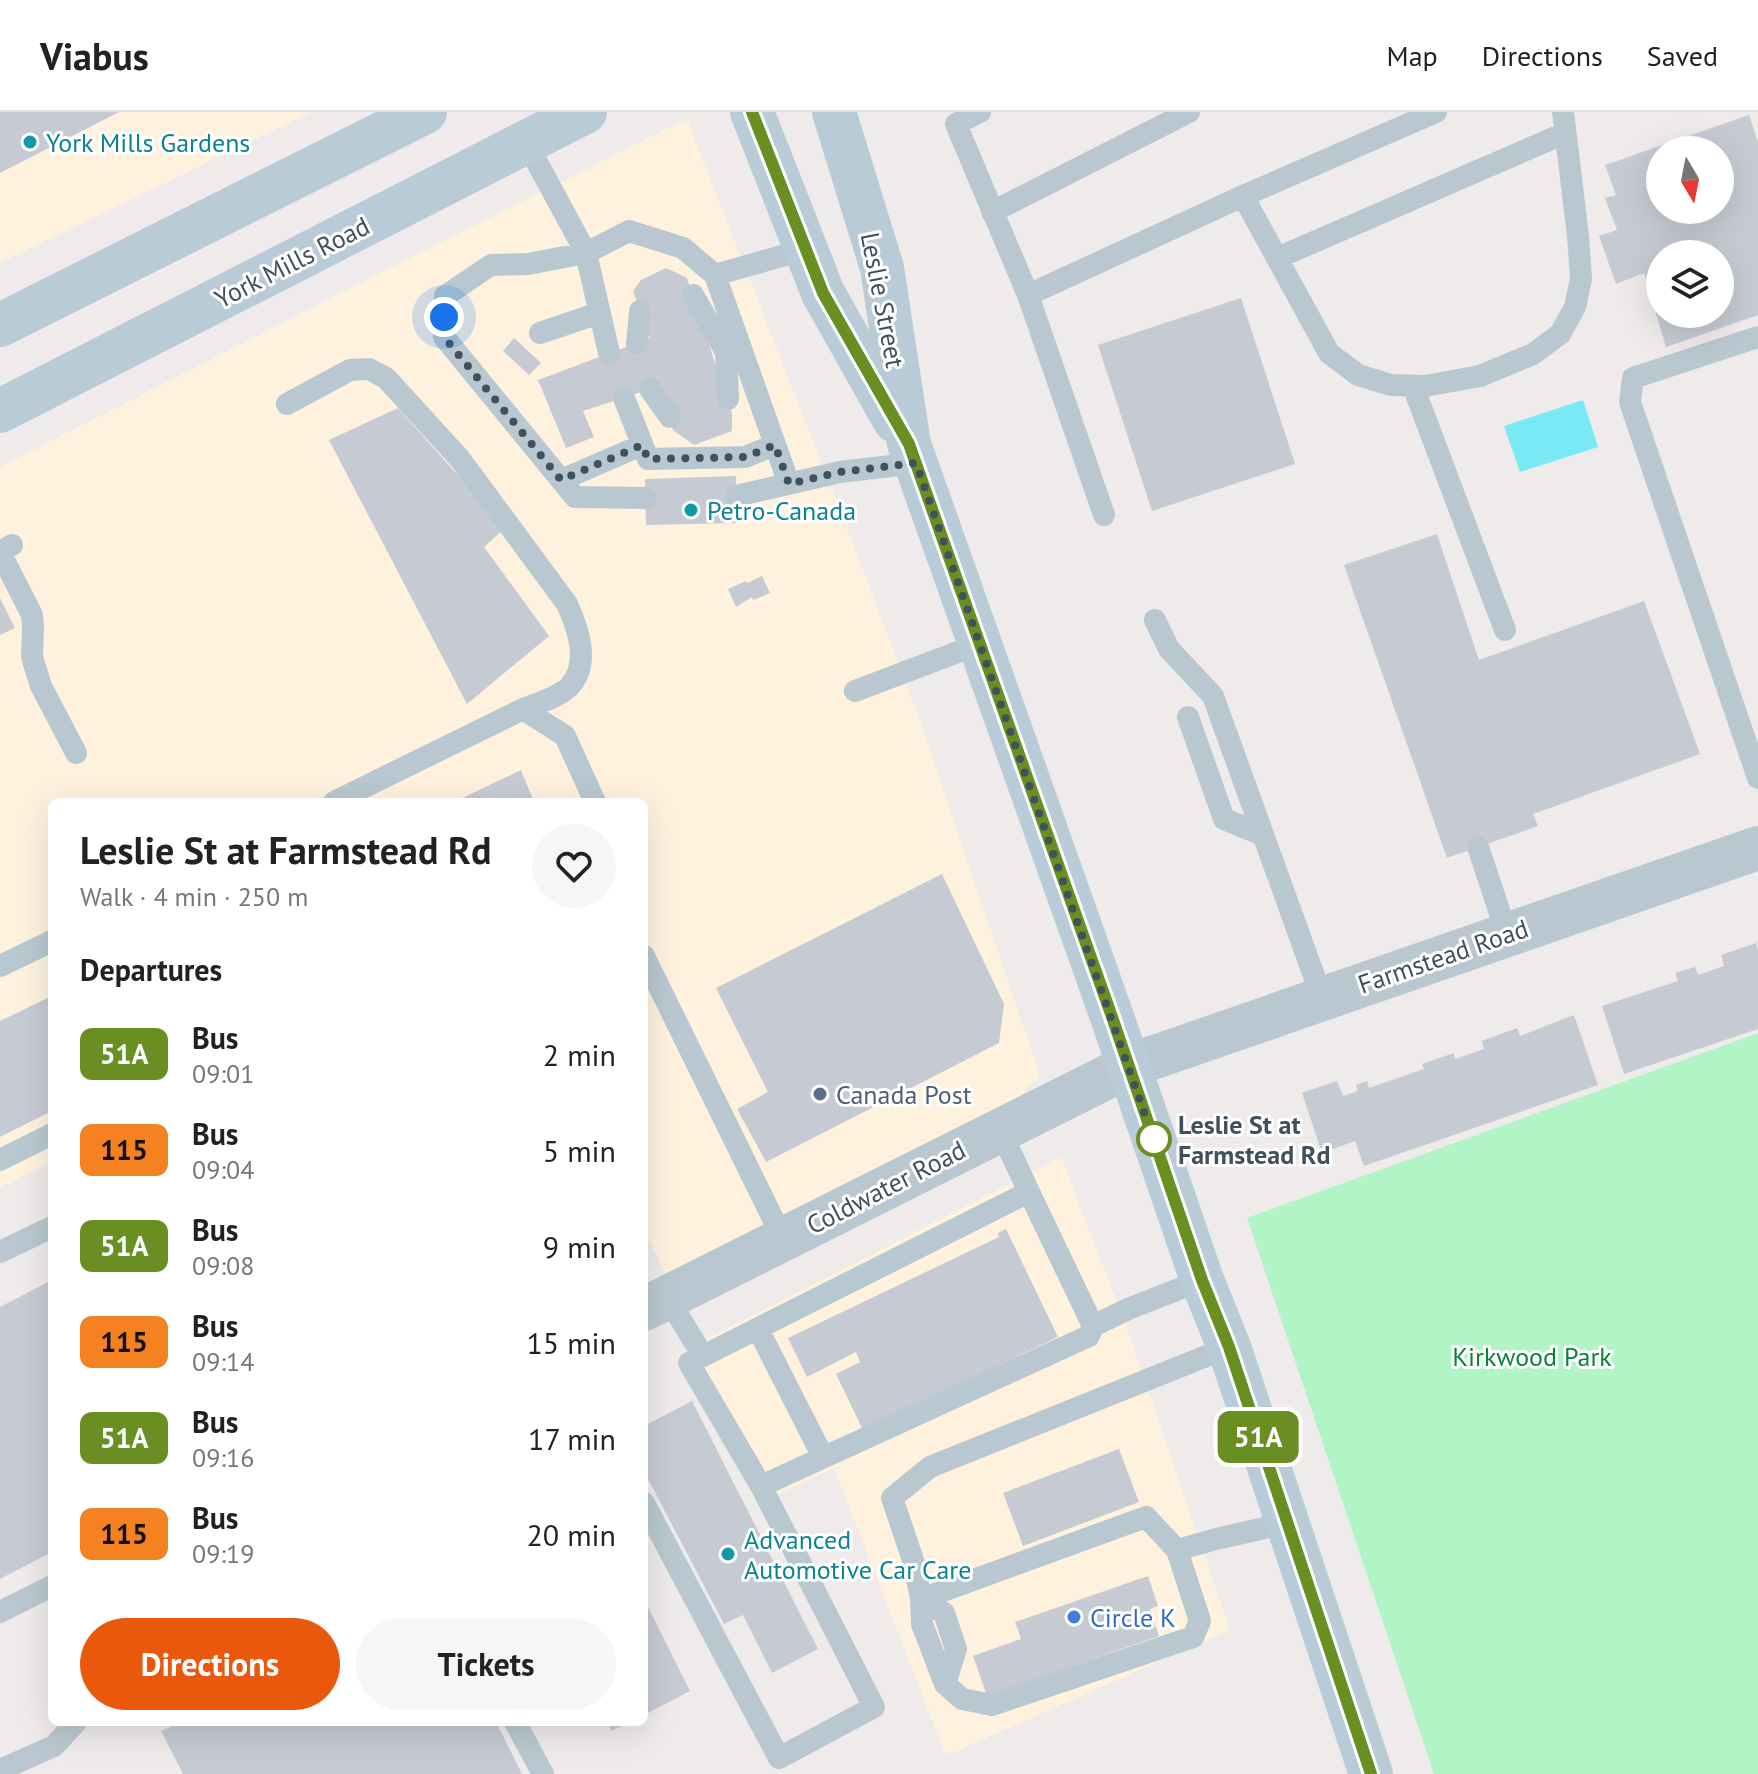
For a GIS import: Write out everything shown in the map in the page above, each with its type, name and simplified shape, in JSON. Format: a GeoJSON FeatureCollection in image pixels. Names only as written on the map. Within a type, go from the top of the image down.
{"type":"FeatureCollection","features":[{"type":"Feature","properties":{"kind":"main road"},"geometry":{"type":"LineString","coordinates":[[0,325],[425,112]]}},
{"type":"Feature","properties":{"kind":"main road","name":"York Mills Road"},"geometry":{"type":"LineString","coordinates":[[0,411],[585,112]]}},
{"type":"Feature","properties":{"kind":"main road","name":"Leslie Street"},"geometry":{"type":"LineString","coordinates":[[752,112],[823,293],[912,454],[1202,1280],[1229,1347],[1371,1774]]}},
{"type":"Feature","properties":{"kind":"main road","name":"Leslie Street"},"geometry":{"type":"LineString","coordinates":[[834,112],[882,268],[912,454]]}},
{"type":"Feature","properties":{"kind":"street","name":"Farmstead Road"},"geometry":{"type":"LineString","coordinates":[[1129,1066],[1758,848]]}},
{"type":"Feature","properties":{"kind":"street","name":"Coldwater Road"},"geometry":{"type":"LineString","coordinates":[[651,1302],[1129,1066]]}},
{"type":"Feature","properties":{"kind":"lane"},"geometry":{"type":"LineString","coordinates":[[980,112],[956,124],[1028,295],[1104,515]]}},
{"type":"Feature","properties":{"kind":"lane"},"geometry":{"type":"LineString","coordinates":[[992,212],[1189,112]]}},
{"type":"Feature","properties":{"kind":"lane"},"geometry":{"type":"LineString","coordinates":[[1028,295],[1436,112]]}},
{"type":"Feature","properties":{"kind":"lane"},"geometry":{"type":"LineString","coordinates":[[1243,196],[1329,353],[1358,375],[1391,385],[1413,386],[1465,380],[1533,354],[1560,334],[1575,307],[1581,285],[1564,122],[1277,258]]}},
{"type":"Feature","properties":{"kind":"lane"},"geometry":{"type":"LineString","coordinates":[[526,142],[586,253],[609,353]]}},
{"type":"Feature","properties":{"kind":"lane"},"geometry":{"type":"LineString","coordinates":[[646,498],[575,497],[444,337],[445,296],[491,265],[528,264],[586,253],[629,231],[683,248],[715,275],[728,355],[728,399]]}},
{"type":"Feature","properties":{"kind":"lane"},"geometry":{"type":"LineString","coordinates":[[715,275],[806,249]]}},
{"type":"Feature","properties":{"kind":"lane"},"geometry":{"type":"LineString","coordinates":[[693,295],[775,445],[789,484]]}},
{"type":"Feature","properties":{"kind":"lane"},"geometry":{"type":"LineString","coordinates":[[637,344],[640,311]]}},
{"type":"Feature","properties":{"kind":"lane"},"geometry":{"type":"LineString","coordinates":[[540,333],[599,313]]}},
{"type":"Feature","properties":{"kind":"lane"},"geometry":{"type":"LineString","coordinates":[[704,327],[728,355]]}},
{"type":"Feature","properties":{"kind":"lane"},"geometry":{"type":"LineString","coordinates":[[1758,337],[1633,378],[1630,402],[1758,778]]}},
{"type":"Feature","properties":{"kind":"lane"},"geometry":{"type":"LineString","coordinates":[[287,404],[350,370],[369,369],[386,378],[460,459],[567,604],[577,625],[581,648],[579,669],[570,686],[558,694],[342,798]]}},
{"type":"Feature","properties":{"kind":"lane"},"geometry":{"type":"LineString","coordinates":[[1413,386],[1505,630]]}},
{"type":"Feature","properties":{"kind":"lane"},"geometry":{"type":"LineString","coordinates":[[650,389],[670,417]]}},
{"type":"Feature","properties":{"kind":"lane"},"geometry":{"type":"LineString","coordinates":[[624,398],[648,459],[745,457],[775,445]]}},
{"type":"Feature","properties":{"kind":"lane"},"geometry":{"type":"LineString","coordinates":[[561,480],[642,445]]}},
{"type":"Feature","properties":{"kind":"lane"},"geometry":{"type":"LineString","coordinates":[[736,496],[912,454]]}},
{"type":"Feature","properties":{"kind":"lane"},"geometry":{"type":"LineString","coordinates":[[12,545],[0,552],[32,615],[32,657],[41,686],[76,753]]}},
{"type":"Feature","properties":{"kind":"lane"},"geometry":{"type":"LineString","coordinates":[[1155,620],[1169,649],[1213,696],[1322,998]]}},
{"type":"Feature","properties":{"kind":"lane"},"geometry":{"type":"LineString","coordinates":[[855,691],[979,644]]}},
{"type":"Feature","properties":{"kind":"lane"},"geometry":{"type":"LineString","coordinates":[[523,709],[565,736],[593,798]]}},
{"type":"Feature","properties":{"kind":"lane"},"geometry":{"type":"LineString","coordinates":[[1188,717],[1224,819],[1263,835]]}},
{"type":"Feature","properties":{"kind":"lane"},"geometry":{"type":"LineString","coordinates":[[1478,847],[1507,934]]}},
{"type":"Feature","properties":{"kind":"lane"},"geometry":{"type":"LineString","coordinates":[[1,963],[48,943]]}},
{"type":"Feature","properties":{"kind":"lane"},"geometry":{"type":"LineString","coordinates":[[648,964],[783,1239]]}},
{"type":"Feature","properties":{"kind":"lane"},"geometry":{"type":"LineString","coordinates":[[1000,1130],[1093,1326]]}},
{"type":"Feature","properties":{"kind":"lane"},"geometry":{"type":"LineString","coordinates":[[0,1160],[48,1136]]}},
{"type":"Feature","properties":{"kind":"lane"},"geometry":{"type":"LineString","coordinates":[[648,1511],[779,1758],[874,1707],[761,1486],[689,1363],[1029,1192]]}},
{"type":"Feature","properties":{"kind":"lane"},"geometry":{"type":"LineString","coordinates":[[0,1252],[48,1229]]}},
{"type":"Feature","properties":{"kind":"lane"},"geometry":{"type":"LineString","coordinates":[[761,1486],[1089,1336],[1093,1326],[1128,1309],[1202,1280]]}},
{"type":"Feature","properties":{"kind":"lane"},"geometry":{"type":"LineString","coordinates":[[651,1302],[703,1356]]}},
{"type":"Feature","properties":{"kind":"lane"},"geometry":{"type":"LineString","coordinates":[[758,1329],[823,1457]]}},
{"type":"Feature","properties":{"kind":"lane"},"geometry":{"type":"LineString","coordinates":[[921,1599],[1146,1517],[1177,1550],[1200,1621],[1193,1637],[992,1705],[962,1699],[945,1684],[956,1649],[944,1613],[921,1599],[914,1563],[892,1498],[930,1467],[1229,1347]]}},
{"type":"Feature","properties":{"kind":"lane"},"geometry":{"type":"LineString","coordinates":[[1177,1550],[1287,1523]]}},
{"type":"Feature","properties":{"kind":"lane"},"geometry":{"type":"LineString","coordinates":[[0,1612],[48,1588]]}},
{"type":"Feature","properties":{"kind":"lane"},"geometry":{"type":"LineString","coordinates":[[0,1770],[54,1746],[72,1726]]}},
{"type":"Feature","properties":{"kind":"lane"},"geometry":{"type":"LineString","coordinates":[[517,1726],[543,1774]]}},
{"type":"Feature","properties":{"kind":"shaded area"},"geometry":{"type":"Polygon","coordinates":[[[0,112],[312,112],[0,263],[0,112]]]}},
{"type":"Feature","properties":{"kind":"shaded area"},"geometry":{"type":"Polygon","coordinates":[[[687,119],[922,726],[1040,1076],[1018,1098],[667,1276],[648,1238],[648,798],[48,798],[48,1164],[0,1188],[0,467],[687,119]]]}},
{"type":"Feature","properties":{"kind":"shaded area"},"geometry":{"type":"Polygon","coordinates":[[[1061,1157],[1125,1323],[1230,1630],[946,1756],[834,1468],[763,1502],[695,1345],[1061,1157]]]}},
{"type":"Feature","properties":{"kind":"green space","name":"Kirkwood Park"},"geometry":{"type":"Polygon","coordinates":[[[1758,1033],[1758,1774],[1434,1774],[1247,1218],[1758,1033]]]}},
{"type":"Feature","properties":{"kind":"water"},"geometry":{"type":"Polygon","coordinates":[[[1583,400],[1598,447],[1520,472],[1504,426],[1583,400]]]}},
{"type":"Feature","properties":{"kind":"building","name":"York Mills Gardens"},"geometry":{"type":"Polygon","coordinates":[[[0,112],[119,112],[0,173],[0,112]]]}},
{"type":"Feature","properties":{"kind":"building"},"geometry":{"type":"Polygon","coordinates":[[[1749,115],[1758,142],[1758,315],[1734,323],[1734,240],[1646,240],[1646,280],[1644,273],[1616,284],[1599,236],[1617,230],[1605,198],[1616,195],[1605,165],[1646,151],[1646,224],[1734,224],[1734,136],[1689,136],[1749,115]]]}},
{"type":"Feature","properties":{"kind":"building"},"geometry":{"type":"Polygon","coordinates":[[[666,268],[687,278],[732,414],[732,431],[694,445],[673,430],[660,386],[583,411],[594,437],[566,448],[538,380],[650,338],[633,291],[641,280],[666,268]]]}},
{"type":"Feature","properties":{"kind":"building"},"geometry":{"type":"Polygon","coordinates":[[[1241,298],[1295,464],[1152,511],[1098,345],[1241,298]]]}},
{"type":"Feature","properties":{"kind":"building"},"geometry":{"type":"Polygon","coordinates":[[[1660,328],[1721,328],[1666,347],[1660,328]]]}},
{"type":"Feature","properties":{"kind":"building"},"geometry":{"type":"Polygon","coordinates":[[[514,338],[541,363],[529,375],[503,351],[514,338]]]}},
{"type":"Feature","properties":{"kind":"building"},"geometry":{"type":"Polygon","coordinates":[[[398,408],[505,528],[484,547],[549,636],[467,704],[329,440],[398,408]]]}},
{"type":"Feature","properties":{"kind":"building","name":"Petro-Canada"},"geometry":{"type":"Polygon","coordinates":[[[736,476],[737,523],[646,525],[645,479],[736,476]]]}},
{"type":"Feature","properties":{"kind":"building"},"geometry":{"type":"Polygon","coordinates":[[[1437,534],[1479,660],[1644,601],[1700,754],[1533,814],[1538,826],[1447,858],[1344,565],[1437,534]]]}},
{"type":"Feature","properties":{"kind":"building"},"geometry":{"type":"Polygon","coordinates":[[[762,576],[770,593],[753,600],[752,597],[736,607],[728,589],[762,576]]]}},
{"type":"Feature","properties":{"kind":"building"},"geometry":{"type":"Polygon","coordinates":[[[0,598],[15,628],[0,635],[0,598]]]}},
{"type":"Feature","properties":{"kind":"building"},"geometry":{"type":"Polygon","coordinates":[[[521,770],[532,798],[462,798],[521,770]]]}},
{"type":"Feature","properties":{"kind":"building"},"geometry":{"type":"Polygon","coordinates":[[[942,874],[1004,1004],[999,1043],[766,1162],[737,1109],[768,1092],[716,988],[942,874]]]}},
{"type":"Feature","properties":{"kind":"building"},"geometry":{"type":"Polygon","coordinates":[[[1756,943],[1758,1029],[1624,1074],[1602,1006],[1678,981],[1675,973],[1695,967],[1698,975],[1724,966],[1721,955],[1756,943]]]}},
{"type":"Feature","properties":{"kind":"building"},"geometry":{"type":"Polygon","coordinates":[[[48,998],[48,1113],[0,1137],[0,1021],[48,998]]]}},
{"type":"Feature","properties":{"kind":"building"},"geometry":{"type":"Polygon","coordinates":[[[1574,1015],[1598,1085],[1364,1166],[1355,1141],[1322,1153],[1302,1093],[1337,1081],[1343,1096],[1358,1091],[1356,1085],[1367,1081],[1369,1088],[1424,1069],[1422,1064],[1454,1053],[1455,1059],[1484,1049],[1482,1041],[1517,1028],[1520,1036],[1574,1015]]]}},
{"type":"Feature","properties":{"kind":"building"},"geometry":{"type":"Polygon","coordinates":[[[1006,1229],[1058,1337],[863,1430],[836,1374],[860,1362],[856,1352],[807,1377],[788,1338],[999,1237],[998,1233],[1006,1229]]]}},
{"type":"Feature","properties":{"kind":"building"},"geometry":{"type":"Polygon","coordinates":[[[48,1282],[48,1554],[0,1579],[0,1307],[48,1282]]]}},
{"type":"Feature","properties":{"kind":"building","name":"Advanced Automotive Car Care"},"geometry":{"type":"Polygon","coordinates":[[[692,1401],[818,1649],[772,1673],[743,1615],[724,1624],[648,1479],[648,1424],[692,1401]]]}},
{"type":"Feature","properties":{"kind":"building"},"geometry":{"type":"Polygon","coordinates":[[[1119,1449],[1139,1502],[1023,1546],[1003,1493],[1119,1449]]]}},
{"type":"Feature","properties":{"kind":"building"},"geometry":{"type":"Polygon","coordinates":[[[1148,1576],[1158,1606],[1150,1609],[1159,1636],[987,1696],[973,1656],[1021,1639],[1015,1622],[1148,1576]]]}},
{"type":"Feature","properties":{"kind":"building"},"geometry":{"type":"Polygon","coordinates":[[[648,1607],[690,1691],[648,1713],[648,1607]]]}},
{"type":"Feature","properties":{"kind":"building"},"geometry":{"type":"Polygon","coordinates":[[[172,1726],[498,1726],[522,1774],[183,1774],[161,1731],[172,1726]]]}},
{"type":"Feature","properties":{"kind":"bus line","name":"51A"},"geometry":{"type":"LineString","coordinates":[[752,112],[823,293],[909,444],[1202,1280],[1229,1347],[1371,1774]]}},
{"type":"Feature","properties":{"kind":"place","name":"York Mills Gardens"},"geometry":{"type":"Point","coordinates":[30,142]}},
{"type":"Feature","properties":{"kind":"place","name":"Petro-Canada"},"geometry":{"type":"Point","coordinates":[691,510]}},
{"type":"Feature","properties":{"kind":"place","name":"Canada Post"},"geometry":{"type":"Point","coordinates":[820,1094]}},
{"type":"Feature","properties":{"kind":"place","name":"Leslie St at Farmstead Rd"},"geometry":{"type":"Point","coordinates":[1154,1139]}},
{"type":"Feature","properties":{"kind":"place","name":"Advanced Automotive Car Care"},"geometry":{"type":"Point","coordinates":[728,1554]}},
{"type":"Feature","properties":{"kind":"place","name":"Circle K"},"geometry":{"type":"Point","coordinates":[1074,1617]}},
{"type":"Feature","properties":{"kind":"route"},"geometry":{"type":"LineString","coordinates":[[444,317],[444,337],[561,480],[642,445],[648,459],[745,457],[775,445],[789,484],[840,472],[916,463],[1156,1146],[1154,1139]]}}]}
